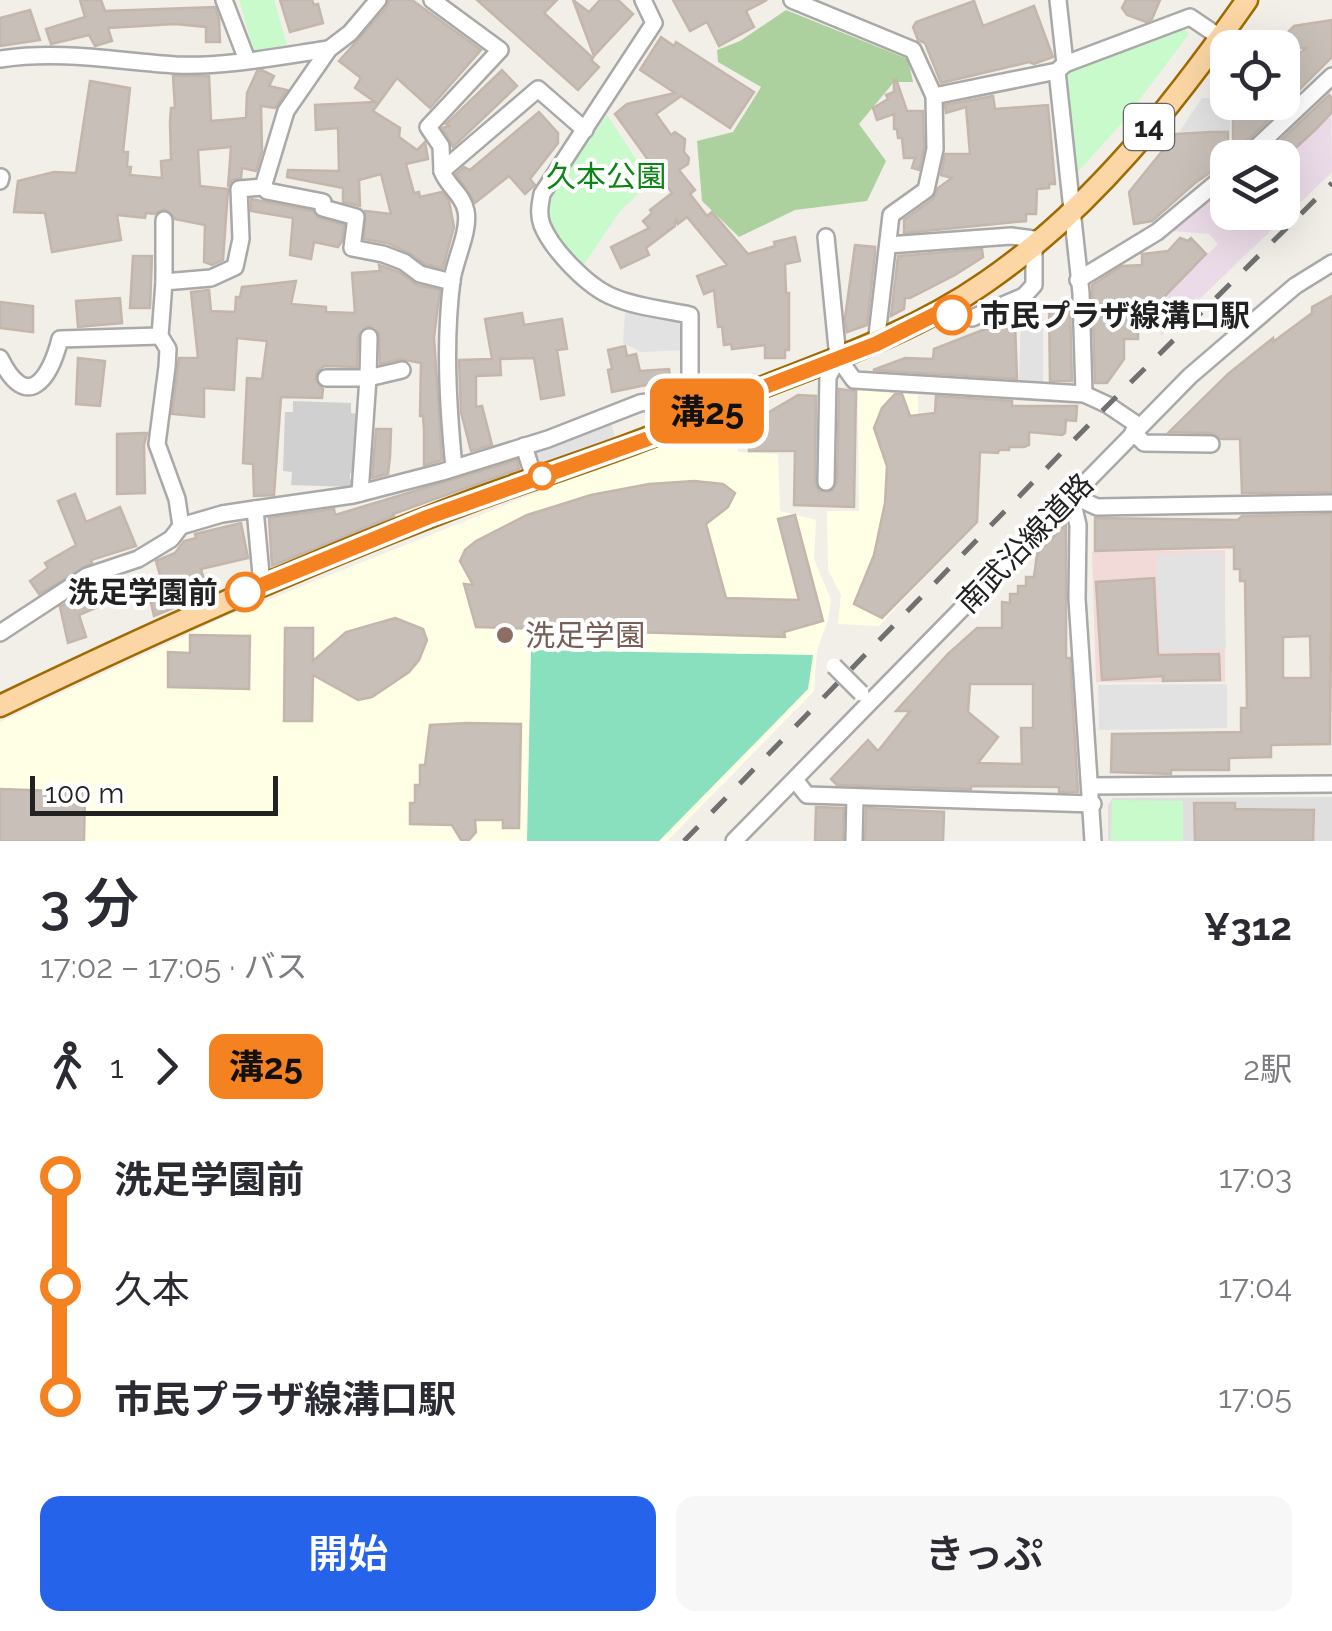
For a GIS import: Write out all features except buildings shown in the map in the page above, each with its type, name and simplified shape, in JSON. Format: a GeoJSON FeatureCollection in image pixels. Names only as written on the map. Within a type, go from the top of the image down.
{"type":"FeatureCollection","features":[{"type":"Feature","properties":{"kind":"main road","name":"14"},"geometry":{"type":"LineString","coordinates":[[1226,30],[1247,0]]}},
{"type":"Feature","properties":{"kind":"main road","name":"14"},"geometry":{"type":"LineString","coordinates":[[0,706],[262,586],[428,517],[650,438],[876,344],[940,312],[1037,243],[1072,212],[1169,106],[1210,52]]}},
{"type":"Feature","properties":{"kind":"street"},"geometry":{"type":"LineString","coordinates":[[224,0],[247,60]]}},
{"type":"Feature","properties":{"kind":"street"},"geometry":{"type":"LineString","coordinates":[[263,187],[286,111],[330,49],[350,33],[378,0]]}},
{"type":"Feature","properties":{"kind":"street"},"geometry":{"type":"LineString","coordinates":[[432,0],[500,50],[428,127],[441,146],[443,178],[462,198],[467,214],[452,282],[445,370],[454,468]]}},
{"type":"Feature","properties":{"kind":"street"},"geometry":{"type":"LineString","coordinates":[[643,0],[654,23],[542,194],[539,212],[543,228],[576,271],[596,288],[614,298],[690,316],[690,419]]}},
{"type":"Feature","properties":{"kind":"street"},"geometry":{"type":"LineString","coordinates":[[792,0],[914,50],[934,96],[935,149],[926,190],[892,215],[876,344]]}},
{"type":"Feature","properties":{"kind":"street"},"geometry":{"type":"LineString","coordinates":[[1058,0],[1084,394]]}},
{"type":"Feature","properties":{"kind":"street"},"geometry":{"type":"LineString","coordinates":[[934,96],[1061,68],[1190,17],[1210,31]]}},
{"type":"Feature","properties":{"kind":"street"},"geometry":{"type":"LineString","coordinates":[[0,59],[77,54],[179,65],[330,49]]}},
{"type":"Feature","properties":{"kind":"street"},"geometry":{"type":"LineString","coordinates":[[1264,140],[1332,76]]}},
{"type":"Feature","properties":{"kind":"street"},"geometry":{"type":"LineString","coordinates":[[442,171],[538,89],[585,130]]}},
{"type":"Feature","properties":{"kind":"street"},"geometry":{"type":"LineString","coordinates":[[164,282],[211,278],[234,267],[241,240],[239,190],[263,187]]}},
{"type":"Feature","properties":{"kind":"street"},"geometry":{"type":"LineString","coordinates":[[263,187],[323,202],[323,208],[356,217],[352,248],[383,254],[420,274],[452,282]]}},
{"type":"Feature","properties":{"kind":"street"},"geometry":{"type":"LineString","coordinates":[[1078,280],[1157,232],[1210,188]]}},
{"type":"Feature","properties":{"kind":"street"},"geometry":{"type":"LineString","coordinates":[[164,220],[160,336],[168,349],[157,444],[177,499],[182,526]]}},
{"type":"Feature","properties":{"kind":"street"},"geometry":{"type":"LineString","coordinates":[[888,245],[1011,236],[1037,243],[1034,285],[1024,296],[972,318],[940,312]]}},
{"type":"Feature","properties":{"kind":"street"},"geometry":{"type":"LineString","coordinates":[[826,237],[838,358],[854,380],[1084,394],[1108,405],[1136,429],[1144,443],[1211,444]]}},
{"type":"Feature","properties":{"kind":"street","name":"南武沿線道路"},"geometry":{"type":"LineString","coordinates":[[734,841],[1190,376],[1295,286],[1332,263]]}},
{"type":"Feature","properties":{"kind":"street"},"geometry":{"type":"LineString","coordinates":[[0,358],[9,377],[22,386],[36,385],[46,378],[60,339],[160,336]]}},
{"type":"Feature","properties":{"kind":"street"},"geometry":{"type":"LineString","coordinates":[[360,493],[368,336]]}},
{"type":"Feature","properties":{"kind":"street"},"geometry":{"type":"LineString","coordinates":[[826,482],[828,377],[838,358]]}},
{"type":"Feature","properties":{"kind":"street"},"geometry":{"type":"LineString","coordinates":[[326,378],[368,378],[402,370]]}},
{"type":"Feature","properties":{"kind":"street"},"geometry":{"type":"LineString","coordinates":[[1,630],[87,576],[138,559],[171,539],[182,526],[255,509],[360,493],[524,446],[640,403],[690,396]]}},
{"type":"Feature","properties":{"kind":"street"},"geometry":{"type":"LineString","coordinates":[[524,446],[534,478]]}},
{"type":"Feature","properties":{"kind":"street"},"geometry":{"type":"LineString","coordinates":[[1071,494],[1097,507],[1332,503]]}},
{"type":"Feature","properties":{"kind":"street"},"geometry":{"type":"LineString","coordinates":[[1071,494],[1078,525],[1077,599],[1094,841]]}},
{"type":"Feature","properties":{"kind":"street"},"geometry":{"type":"LineString","coordinates":[[255,509],[262,586]]}},
{"type":"Feature","properties":{"kind":"street"},"geometry":{"type":"LineString","coordinates":[[834,666],[861,693]]}},
{"type":"Feature","properties":{"kind":"street"},"geometry":{"type":"LineString","coordinates":[[795,780],[807,795],[1093,804]]}},
{"type":"Feature","properties":{"kind":"street"},"geometry":{"type":"LineString","coordinates":[[1091,786],[1332,784]]}},
{"type":"Feature","properties":{"kind":"street"},"geometry":{"type":"LineString","coordinates":[[854,841],[855,797]]}},
{"type":"Feature","properties":{"kind":"shaded area"},"geometry":{"type":"Polygon","coordinates":[[[1331,89],[1332,172],[1300,203],[1300,140],[1277,140],[1331,89]]]}},
{"type":"Feature","properties":{"kind":"shaded area"},"geometry":{"type":"Polygon","coordinates":[[[1202,98],[1210,98],[1210,120],[1230,120],[1230,131],[1179,132],[1202,98]]]}},
{"type":"Feature","properties":{"kind":"shaded area"},"geometry":{"type":"Polygon","coordinates":[[[1210,201],[1210,230],[1272,230],[1161,336],[1157,303],[1218,244],[1209,234],[1172,231],[1210,201]]]}},
{"type":"Feature","properties":{"kind":"shaded area"},"geometry":{"type":"Polygon","coordinates":[[[1043,307],[1043,384],[1019,383],[1021,314],[1043,307]]]}},
{"type":"Feature","properties":{"kind":"shaded area"},"geometry":{"type":"Polygon","coordinates":[[[625,313],[676,319],[686,331],[685,350],[641,352],[623,343],[625,313]]]}},
{"type":"Feature","properties":{"kind":"shaded area"},"geometry":{"type":"Polygon","coordinates":[[[858,390],[918,395],[920,548],[952,547],[879,626],[838,624],[841,595],[828,570],[827,511],[859,511],[858,390]]]}},
{"type":"Feature","properties":{"kind":"shaded area"},"geometry":{"type":"Polygon","coordinates":[[[293,401],[351,403],[351,413],[357,414],[355,473],[350,473],[350,479],[356,480],[355,487],[291,485],[292,472],[283,471],[285,412],[293,412],[293,401]]]}},
{"type":"Feature","properties":{"kind":"shaded area"},"geometry":{"type":"Polygon","coordinates":[[[610,420],[616,440],[539,468],[533,448],[610,420]]]}},
{"type":"Feature","properties":{"kind":"shaded area","name":"洗足学園"},"geometry":{"type":"Polygon","coordinates":[[[735,422],[738,452],[778,454],[780,511],[816,520],[814,559],[831,600],[828,620],[817,650],[814,691],[667,841],[0,841],[0,722],[227,616],[606,465],[735,422]]]}},
{"type":"Feature","properties":{"kind":"shaded area"},"geometry":{"type":"Polygon","coordinates":[[[1225,550],[1225,682],[1096,682],[1092,552],[1225,550]]]}},
{"type":"Feature","properties":{"kind":"shaded area"},"geometry":{"type":"Polygon","coordinates":[[[1223,553],[1226,649],[1160,652],[1157,555],[1223,553]]]}},
{"type":"Feature","properties":{"kind":"shaded area"},"geometry":{"type":"Polygon","coordinates":[[[1227,684],[1227,728],[1099,730],[1098,685],[1227,684]]]}},
{"type":"Feature","properties":{"kind":"shaded area"},"geometry":{"type":"Polygon","coordinates":[[[1332,797],[1332,841],[1108,841],[1108,805],[1113,798],[1332,797]]]}},
{"type":"Feature","properties":{"kind":"green space"},"geometry":{"type":"Polygon","coordinates":[[[239,0],[274,0],[287,44],[261,52],[253,49],[239,0]]]}},
{"type":"Feature","properties":{"kind":"green space"},"geometry":{"type":"Polygon","coordinates":[[[786,10],[908,59],[913,82],[894,82],[859,124],[886,161],[867,201],[795,210],[739,237],[702,201],[697,141],[733,132],[761,87],[718,62],[717,50],[740,41],[786,10]]]}},
{"type":"Feature","properties":{"kind":"green space"},"geometry":{"type":"Polygon","coordinates":[[[1180,24],[1189,34],[1121,124],[1076,174],[1067,71],[1180,24]]]}},
{"type":"Feature","properties":{"kind":"green space","name":"久本公園"},"geometry":{"type":"Polygon","coordinates":[[[607,115],[651,182],[620,211],[581,269],[544,220],[545,204],[607,115]]]}},
{"type":"Feature","properties":{"kind":"green space"},"geometry":{"type":"Polygon","coordinates":[[[531,650],[813,655],[808,689],[659,841],[527,841],[531,650]]]}},
{"type":"Feature","properties":{"kind":"green space"},"geometry":{"type":"Polygon","coordinates":[[[1112,800],[1183,801],[1183,841],[1111,841],[1112,800]]]}},
{"type":"Feature","properties":{"kind":"railway"},"geometry":{"type":"LineString","coordinates":[[684,841],[1108,405],[1332,183]]}},
{"type":"Feature","properties":{"kind":"bus line","name":"溝25"},"geometry":{"type":"LineString","coordinates":[[245,592],[428,517],[650,438],[738,397],[876,344],[940,312],[952,315]]}},
{"type":"Feature","properties":{"kind":"place","name":"市民プラザ線溝口駅"},"geometry":{"type":"Point","coordinates":[952,315]}},
{"type":"Feature","properties":{"kind":"place","name":"洗足学園前"},"geometry":{"type":"Point","coordinates":[245,592]}},
{"type":"Feature","properties":{"kind":"place","name":"洗足学園"},"geometry":{"type":"Point","coordinates":[505,635]}}]}
